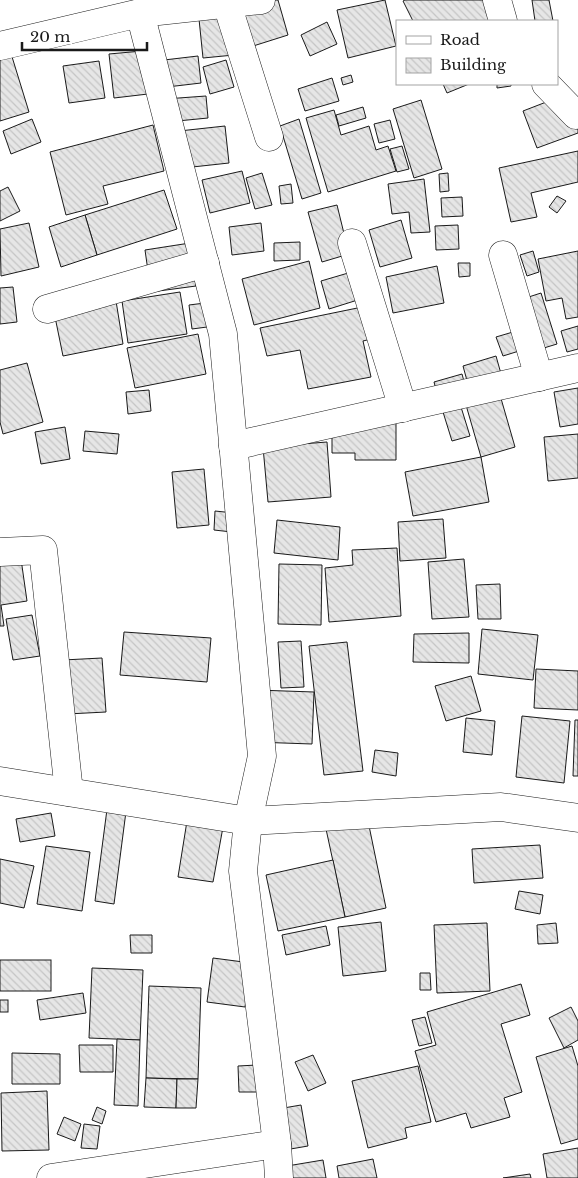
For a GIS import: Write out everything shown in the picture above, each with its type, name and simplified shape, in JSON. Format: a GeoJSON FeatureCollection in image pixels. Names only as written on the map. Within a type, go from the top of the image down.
{"type":"FeatureCollection","features":[{"type":"Feature","properties":{"kind":"street"},"geometry":{"type":"LineString","coordinates":[[0,46],[140,13],[261,0]]}},
{"type":"Feature","properties":{"kind":"street"},"geometry":{"type":"LineString","coordinates":[[498,0],[503,20]]}},
{"type":"Feature","properties":{"kind":"street"},"geometry":{"type":"LineString","coordinates":[[228,4],[269,136]]}},
{"type":"Feature","properties":{"kind":"street"},"geometry":{"type":"LineString","coordinates":[[140,13],[223,334],[262,756],[248,821],[243,871],[277,1144],[279,1178]]}},
{"type":"Feature","properties":{"kind":"street"},"geometry":{"type":"LineString","coordinates":[[547,85],[576,115]]}},
{"type":"Feature","properties":{"kind":"street"},"geometry":{"type":"LineString","coordinates":[[352,243],[403,408]]}},
{"type":"Feature","properties":{"kind":"street"},"geometry":{"type":"LineString","coordinates":[[503,255],[539,377]]}},
{"type":"Feature","properties":{"kind":"street"},"geometry":{"type":"LineString","coordinates":[[47,309],[205,263]]}},
{"type":"Feature","properties":{"kind":"street"},"geometry":{"type":"LineString","coordinates":[[234,446],[578,368]]}},
{"type":"Feature","properties":{"kind":"street"},"geometry":{"type":"LineString","coordinates":[[0,552],[42,550],[69,792]]}},
{"type":"Feature","properties":{"kind":"street"},"geometry":{"type":"LineString","coordinates":[[0,781],[248,821],[501,807],[578,818]]}},
{"type":"Feature","properties":{"kind":"street"},"geometry":{"type":"LineString","coordinates":[[51,1178],[277,1144]]}},
{"type":"Feature","properties":{"kind":"building"},"geometry":{"type":"Polygon","coordinates":[[[236,0],[278,0],[288,35],[250,47],[236,0]]]}},
{"type":"Feature","properties":{"kind":"building"},"geometry":{"type":"Polygon","coordinates":[[[385,0],[396,46],[348,58],[337,10],[385,0]]]}},
{"type":"Feature","properties":{"kind":"building"},"geometry":{"type":"Polygon","coordinates":[[[488,0],[495,20],[412,20],[403,1],[488,0]]]}},
{"type":"Feature","properties":{"kind":"building"},"geometry":{"type":"Polygon","coordinates":[[[532,0],[549,0],[553,20],[535,20],[532,0]]]}},
{"type":"Feature","properties":{"kind":"building"},"geometry":{"type":"Polygon","coordinates":[[[230,16],[234,55],[203,58],[199,19],[230,16]]]}},
{"type":"Feature","properties":{"kind":"building"},"geometry":{"type":"Polygon","coordinates":[[[327,22],[337,44],[310,56],[301,35],[327,22]]]}},
{"type":"Feature","properties":{"kind":"building"},"geometry":{"type":"Polygon","coordinates":[[[9,47],[29,112],[0,121],[0,50],[9,47]]]}},
{"type":"Feature","properties":{"kind":"building"},"geometry":{"type":"Polygon","coordinates":[[[142,51],[148,94],[114,98],[109,54],[142,51]]]}},
{"type":"Feature","properties":{"kind":"building"},"geometry":{"type":"Polygon","coordinates":[[[198,56],[201,83],[167,87],[164,60],[198,56]]]}},
{"type":"Feature","properties":{"kind":"building"},"geometry":{"type":"Polygon","coordinates":[[[226,60],[234,87],[210,94],[203,67],[226,60]]]}},
{"type":"Feature","properties":{"kind":"building"},"geometry":{"type":"Polygon","coordinates":[[[99,61],[105,98],[69,103],[63,66],[99,61]]]}},
{"type":"Feature","properties":{"kind":"building"},"geometry":{"type":"Polygon","coordinates":[[[351,75],[353,82],[343,85],[341,78],[351,75]]]}},
{"type":"Feature","properties":{"kind":"building"},"geometry":{"type":"Polygon","coordinates":[[[332,78],[339,101],[305,111],[298,89],[332,78]]]}},
{"type":"Feature","properties":{"kind":"building"},"geometry":{"type":"Polygon","coordinates":[[[443,85],[467,85],[447,93],[443,85]]]}},
{"type":"Feature","properties":{"kind":"building"},"geometry":{"type":"Polygon","coordinates":[[[497,85],[511,85],[511,86],[497,88],[497,85]]]}},
{"type":"Feature","properties":{"kind":"building"},"geometry":{"type":"Polygon","coordinates":[[[567,94],[578,122],[578,133],[537,148],[523,111],[567,94]]]}},
{"type":"Feature","properties":{"kind":"building"},"geometry":{"type":"Polygon","coordinates":[[[206,96],[208,118],[167,122],[165,99],[206,96]]]}},
{"type":"Feature","properties":{"kind":"building"},"geometry":{"type":"Polygon","coordinates":[[[421,100],[442,169],[414,178],[393,109],[421,100]]]}},
{"type":"Feature","properties":{"kind":"building"},"geometry":{"type":"Polygon","coordinates":[[[363,107],[366,118],[339,126],[336,115],[363,107]]]}},
{"type":"Feature","properties":{"kind":"building"},"geometry":{"type":"Polygon","coordinates":[[[334,110],[341,135],[369,126],[376,150],[388,146],[396,171],[328,192],[306,118],[334,110]]]}},
{"type":"Feature","properties":{"kind":"building"},"geometry":{"type":"Polygon","coordinates":[[[32,119],[41,142],[11,154],[3,131],[32,119]]]}},
{"type":"Feature","properties":{"kind":"building"},"geometry":{"type":"Polygon","coordinates":[[[299,119],[321,193],[302,199],[280,126],[299,119]]]}},
{"type":"Feature","properties":{"kind":"building"},"geometry":{"type":"Polygon","coordinates":[[[390,120],[395,139],[379,143],[374,124],[390,120]]]}},
{"type":"Feature","properties":{"kind":"building"},"geometry":{"type":"Polygon","coordinates":[[[153,125],[164,171],[103,186],[108,204],[66,215],[50,152],[153,125]]]}},
{"type":"Feature","properties":{"kind":"building"},"geometry":{"type":"Polygon","coordinates":[[[225,126],[229,163],[174,169],[170,132],[225,126]]]}},
{"type":"Feature","properties":{"kind":"building"},"geometry":{"type":"Polygon","coordinates":[[[402,146],[409,169],[397,172],[390,149],[402,146]]]}},
{"type":"Feature","properties":{"kind":"building"},"geometry":{"type":"Polygon","coordinates":[[[578,151],[578,182],[531,193],[537,217],[511,222],[499,168],[578,151]]]}},
{"type":"Feature","properties":{"kind":"building"},"geometry":{"type":"Polygon","coordinates":[[[242,171],[250,203],[210,213],[202,180],[242,171]]]}},
{"type":"Feature","properties":{"kind":"building"},"geometry":{"type":"Polygon","coordinates":[[[262,173],[272,205],[255,209],[246,178],[262,173]]]}},
{"type":"Feature","properties":{"kind":"building"},"geometry":{"type":"Polygon","coordinates":[[[448,173],[449,191],[440,192],[439,174],[448,173]]]}},
{"type":"Feature","properties":{"kind":"building"},"geometry":{"type":"Polygon","coordinates":[[[424,179],[430,232],[411,233],[409,212],[392,214],[388,184],[424,179]]]}},
{"type":"Feature","properties":{"kind":"building"},"geometry":{"type":"Polygon","coordinates":[[[291,184],[293,203],[281,204],[279,186],[291,184]]]}},
{"type":"Feature","properties":{"kind":"building"},"geometry":{"type":"Polygon","coordinates":[[[8,187],[20,211],[0,221],[0,191],[8,187]]]}},
{"type":"Feature","properties":{"kind":"building"},"geometry":{"type":"Polygon","coordinates":[[[164,190],[177,229],[97,255],[85,215],[164,190]]]}},
{"type":"Feature","properties":{"kind":"building"},"geometry":{"type":"Polygon","coordinates":[[[557,196],[566,201],[557,213],[549,207],[557,196]]]}},
{"type":"Feature","properties":{"kind":"building"},"geometry":{"type":"Polygon","coordinates":[[[462,197],[463,216],[442,217],[441,198],[462,197]]]}},
{"type":"Feature","properties":{"kind":"building"},"geometry":{"type":"Polygon","coordinates":[[[337,205],[349,254],[322,262],[308,212],[337,205]]]}},
{"type":"Feature","properties":{"kind":"building"},"geometry":{"type":"Polygon","coordinates":[[[85,215],[97,255],[61,267],[49,227],[85,215]]]}},
{"type":"Feature","properties":{"kind":"building"},"geometry":{"type":"Polygon","coordinates":[[[401,220],[412,258],[380,267],[369,230],[401,220]]]}},
{"type":"Feature","properties":{"kind":"building"},"geometry":{"type":"Polygon","coordinates":[[[29,223],[39,267],[1,276],[0,229],[29,223]]]}},
{"type":"Feature","properties":{"kind":"building"},"geometry":{"type":"Polygon","coordinates":[[[261,223],[264,251],[232,255],[229,227],[261,223]]]}},
{"type":"Feature","properties":{"kind":"building"},"geometry":{"type":"Polygon","coordinates":[[[458,225],[459,249],[436,250],[435,226],[458,225]]]}},
{"type":"Feature","properties":{"kind":"building"},"geometry":{"type":"Polygon","coordinates":[[[300,242],[300,260],[274,261],[274,243],[300,242]]]}},
{"type":"Feature","properties":{"kind":"building"},"geometry":{"type":"Polygon","coordinates":[[[190,243],[196,286],[151,292],[145,250],[190,243]]]}},
{"type":"Feature","properties":{"kind":"building"},"geometry":{"type":"Polygon","coordinates":[[[533,251],[539,272],[527,276],[520,255],[533,251]]]}},
{"type":"Feature","properties":{"kind":"building"},"geometry":{"type":"Polygon","coordinates":[[[578,251],[578,317],[566,319],[562,298],[546,301],[538,259],[578,251]]]}},
{"type":"Feature","properties":{"kind":"building"},"geometry":{"type":"Polygon","coordinates":[[[309,261],[320,308],[254,325],[242,279],[309,261]]]}},
{"type":"Feature","properties":{"kind":"building"},"geometry":{"type":"Polygon","coordinates":[[[458,263],[470,263],[470,276],[459,277],[458,263]]]}},
{"type":"Feature","properties":{"kind":"building"},"geometry":{"type":"Polygon","coordinates":[[[372,266],[380,293],[329,309],[321,281],[372,266]]]}},
{"type":"Feature","properties":{"kind":"building"},"geometry":{"type":"Polygon","coordinates":[[[437,266],[444,303],[393,313],[386,277],[437,266]]]}},
{"type":"Feature","properties":{"kind":"building"},"geometry":{"type":"Polygon","coordinates":[[[13,287],[17,322],[0,324],[0,288],[13,287]]]}},
{"type":"Feature","properties":{"kind":"building"},"geometry":{"type":"Polygon","coordinates":[[[180,292],[187,334],[128,343],[122,301],[180,292]]]}},
{"type":"Feature","properties":{"kind":"building"},"geometry":{"type":"Polygon","coordinates":[[[541,293],[557,344],[524,354],[507,304],[541,293]]]}},
{"type":"Feature","properties":{"kind":"building"},"geometry":{"type":"Polygon","coordinates":[[[116,301],[123,344],[63,356],[54,312],[116,301]]]}},
{"type":"Feature","properties":{"kind":"building"},"geometry":{"type":"Polygon","coordinates":[[[205,303],[207,327],[192,329],[189,305],[205,303]]]}},
{"type":"Feature","properties":{"kind":"building"},"geometry":{"type":"Polygon","coordinates":[[[372,305],[379,337],[363,341],[371,377],[308,389],[300,350],[267,356],[260,328],[372,305]]]}},
{"type":"Feature","properties":{"kind":"building"},"geometry":{"type":"Polygon","coordinates":[[[578,326],[578,349],[567,352],[561,331],[578,326]]]}},
{"type":"Feature","properties":{"kind":"building"},"geometry":{"type":"Polygon","coordinates":[[[513,332],[519,351],[503,356],[496,337],[513,332]]]}},
{"type":"Feature","properties":{"kind":"building"},"geometry":{"type":"Polygon","coordinates":[[[198,334],[206,374],[135,388],[127,348],[198,334]]]}},
{"type":"Feature","properties":{"kind":"building"},"geometry":{"type":"Polygon","coordinates":[[[496,356],[505,388],[472,399],[463,366],[496,356]]]}},
{"type":"Feature","properties":{"kind":"building"},"geometry":{"type":"Polygon","coordinates":[[[27,363],[43,422],[3,434],[0,422],[0,370],[27,363]]]}},
{"type":"Feature","properties":{"kind":"building"},"geometry":{"type":"Polygon","coordinates":[[[462,374],[469,400],[441,408],[434,382],[462,374]]]}},
{"type":"Feature","properties":{"kind":"building"},"geometry":{"type":"Polygon","coordinates":[[[578,388],[578,424],[560,427],[554,392],[578,388]]]}},
{"type":"Feature","properties":{"kind":"building"},"geometry":{"type":"Polygon","coordinates":[[[149,390],[151,411],[128,414],[126,392],[149,390]]]}},
{"type":"Feature","properties":{"kind":"building"},"geometry":{"type":"Polygon","coordinates":[[[500,395],[515,447],[481,457],[466,405],[500,395]]]}},
{"type":"Feature","properties":{"kind":"building"},"geometry":{"type":"Polygon","coordinates":[[[461,407],[470,436],[452,441],[443,412],[461,407]]]}},
{"type":"Feature","properties":{"kind":"building"},"geometry":{"type":"Polygon","coordinates":[[[396,423],[396,460],[355,460],[355,453],[332,453],[332,424],[396,423]]]}},
{"type":"Feature","properties":{"kind":"building"},"geometry":{"type":"Polygon","coordinates":[[[65,427],[70,459],[41,464],[35,432],[65,427]]]}},
{"type":"Feature","properties":{"kind":"building"},"geometry":{"type":"Polygon","coordinates":[[[85,431],[119,434],[117,454],[83,451],[85,431]]]}},
{"type":"Feature","properties":{"kind":"building"},"geometry":{"type":"Polygon","coordinates":[[[578,434],[578,478],[548,481],[544,437],[578,434]]]}},
{"type":"Feature","properties":{"kind":"building"},"geometry":{"type":"Polygon","coordinates":[[[327,442],[331,497],[268,502],[263,447],[327,442]]]}},
{"type":"Feature","properties":{"kind":"building"},"geometry":{"type":"Polygon","coordinates":[[[481,457],[489,502],[413,516],[405,472],[481,457]]]}},
{"type":"Feature","properties":{"kind":"building"},"geometry":{"type":"Polygon","coordinates":[[[204,469],[209,525],[177,528],[172,472],[204,469]]]}},
{"type":"Feature","properties":{"kind":"building"},"geometry":{"type":"Polygon","coordinates":[[[215,511],[234,513],[232,532],[214,530],[215,511]]]}},
{"type":"Feature","properties":{"kind":"building"},"geometry":{"type":"Polygon","coordinates":[[[443,519],[446,558],[400,561],[398,522],[443,519]]]}},
{"type":"Feature","properties":{"kind":"building"},"geometry":{"type":"Polygon","coordinates":[[[277,520],[340,527],[338,560],[274,553],[277,520]]]}},
{"type":"Feature","properties":{"kind":"building"},"geometry":{"type":"Polygon","coordinates":[[[19,545],[27,601],[1,605],[4,626],[0,626],[0,548],[19,545]]]}},
{"type":"Feature","properties":{"kind":"building"},"geometry":{"type":"Polygon","coordinates":[[[397,548],[401,616],[329,622],[325,568],[353,565],[352,550],[397,548]]]}},
{"type":"Feature","properties":{"kind":"building"},"geometry":{"type":"Polygon","coordinates":[[[464,559],[469,617],[432,619],[428,562],[464,559]]]}},
{"type":"Feature","properties":{"kind":"building"},"geometry":{"type":"Polygon","coordinates":[[[279,564],[322,565],[321,625],[278,624],[279,564]]]}},
{"type":"Feature","properties":{"kind":"building"},"geometry":{"type":"Polygon","coordinates":[[[500,584],[501,619],[478,619],[476,585],[500,584]]]}},
{"type":"Feature","properties":{"kind":"building"},"geometry":{"type":"Polygon","coordinates":[[[32,615],[40,656],[13,660],[6,619],[32,615]]]}},
{"type":"Feature","properties":{"kind":"building"},"geometry":{"type":"Polygon","coordinates":[[[482,629],[538,635],[533,680],[478,674],[482,629]]]}},
{"type":"Feature","properties":{"kind":"building"},"geometry":{"type":"Polygon","coordinates":[[[124,632],[211,638],[207,682],[120,675],[124,632]]]}},
{"type":"Feature","properties":{"kind":"building"},"geometry":{"type":"Polygon","coordinates":[[[469,633],[469,663],[413,662],[414,634],[469,633]]]}},
{"type":"Feature","properties":{"kind":"building"},"geometry":{"type":"Polygon","coordinates":[[[301,641],[304,687],[281,688],[278,642],[301,641]]]}},
{"type":"Feature","properties":{"kind":"building"},"geometry":{"type":"Polygon","coordinates":[[[347,642],[363,771],[324,775],[309,646],[347,642]]]}},
{"type":"Feature","properties":{"kind":"building"},"geometry":{"type":"Polygon","coordinates":[[[102,658],[106,712],[67,714],[63,660],[102,658]]]}},
{"type":"Feature","properties":{"kind":"building"},"geometry":{"type":"Polygon","coordinates":[[[536,669],[578,671],[578,710],[534,708],[536,669]]]}},
{"type":"Feature","properties":{"kind":"building"},"geometry":{"type":"Polygon","coordinates":[[[471,676],[481,711],[446,721],[435,686],[471,676]]]}},
{"type":"Feature","properties":{"kind":"building"},"geometry":{"type":"Polygon","coordinates":[[[256,690],[314,692],[312,744],[254,742],[256,690]]]}},
{"type":"Feature","properties":{"kind":"building"},"geometry":{"type":"Polygon","coordinates":[[[522,716],[570,721],[564,783],[516,777],[522,716]]]}},
{"type":"Feature","properties":{"kind":"building"},"geometry":{"type":"Polygon","coordinates":[[[466,718],[495,721],[492,755],[463,752],[466,718]]]}},
{"type":"Feature","properties":{"kind":"building"},"geometry":{"type":"Polygon","coordinates":[[[575,720],[578,720],[578,776],[573,776],[575,720]]]}},
{"type":"Feature","properties":{"kind":"building"},"geometry":{"type":"Polygon","coordinates":[[[375,750],[398,753],[396,776],[372,772],[375,750]]]}},
{"type":"Feature","properties":{"kind":"building"},"geometry":{"type":"Polygon","coordinates":[[[109,794],[128,796],[114,904],[95,901],[109,794]]]}},
{"type":"Feature","properties":{"kind":"building"},"geometry":{"type":"Polygon","coordinates":[[[51,813],[55,836],[20,842],[16,819],[51,813]]]}},
{"type":"Feature","properties":{"kind":"building"},"geometry":{"type":"Polygon","coordinates":[[[187,821],[223,827],[213,882],[178,877],[187,821]]]}},
{"type":"Feature","properties":{"kind":"building"},"geometry":{"type":"Polygon","coordinates":[[[368,821],[386,908],[345,917],[326,829],[368,821]]]}},
{"type":"Feature","properties":{"kind":"building"},"geometry":{"type":"Polygon","coordinates":[[[540,845],[543,878],[474,883],[472,849],[540,845]]]}},
{"type":"Feature","properties":{"kind":"building"},"geometry":{"type":"Polygon","coordinates":[[[46,846],[90,852],[82,911],[37,904],[46,846]]]}},
{"type":"Feature","properties":{"kind":"building"},"geometry":{"type":"Polygon","coordinates":[[[0,859],[34,866],[24,908],[0,903],[0,859]]]}},
{"type":"Feature","properties":{"kind":"building"},"geometry":{"type":"Polygon","coordinates":[[[333,860],[345,917],[278,931],[266,875],[333,860]]]}},
{"type":"Feature","properties":{"kind":"building"},"geometry":{"type":"Polygon","coordinates":[[[519,891],[543,895],[540,914],[515,909],[519,891]]]}},
{"type":"Feature","properties":{"kind":"building"},"geometry":{"type":"Polygon","coordinates":[[[381,922],[386,971],[343,976],[338,927],[381,922]]]}},
{"type":"Feature","properties":{"kind":"building"},"geometry":{"type":"Polygon","coordinates":[[[487,923],[490,991],[437,993],[434,925],[487,923]]]}},
{"type":"Feature","properties":{"kind":"building"},"geometry":{"type":"Polygon","coordinates":[[[556,923],[558,943],[538,944],[537,925],[556,923]]]}},
{"type":"Feature","properties":{"kind":"building"},"geometry":{"type":"Polygon","coordinates":[[[326,926],[330,945],[286,955],[282,935],[326,926]]]}},
{"type":"Feature","properties":{"kind":"building"},"geometry":{"type":"Polygon","coordinates":[[[130,935],[152,935],[152,953],[131,953],[130,935]]]}},
{"type":"Feature","properties":{"kind":"building"},"geometry":{"type":"Polygon","coordinates":[[[213,958],[251,963],[245,1007],[207,1002],[213,958]]]}},
{"type":"Feature","properties":{"kind":"building"},"geometry":{"type":"Polygon","coordinates":[[[0,960],[51,960],[51,991],[0,991],[0,960]]]}},
{"type":"Feature","properties":{"kind":"building"},"geometry":{"type":"Polygon","coordinates":[[[92,968],[143,970],[140,1040],[89,1038],[92,968]]]}},
{"type":"Feature","properties":{"kind":"building"},"geometry":{"type":"Polygon","coordinates":[[[420,973],[430,973],[431,990],[420,990],[420,973]]]}},
{"type":"Feature","properties":{"kind":"building"},"geometry":{"type":"Polygon","coordinates":[[[521,984],[530,1015],[501,1024],[522,1092],[504,1098],[510,1117],[471,1128],[466,1113],[436,1122],[415,1051],[436,1045],[427,1012],[521,984]]]}},
{"type":"Feature","properties":{"kind":"building"},"geometry":{"type":"Polygon","coordinates":[[[149,986],[201,988],[198,1079],[146,1078],[149,986]]]}},
{"type":"Feature","properties":{"kind":"building"},"geometry":{"type":"Polygon","coordinates":[[[83,993],[86,1013],[40,1020],[37,1000],[83,993]]]}},
{"type":"Feature","properties":{"kind":"building"},"geometry":{"type":"Polygon","coordinates":[[[0,1000],[8,1000],[8,1012],[0,1012],[0,1000]]]}},
{"type":"Feature","properties":{"kind":"building"},"geometry":{"type":"Polygon","coordinates":[[[571,1007],[578,1021],[578,1040],[564,1048],[549,1018],[571,1007]]]}},
{"type":"Feature","properties":{"kind":"building"},"geometry":{"type":"Polygon","coordinates":[[[425,1017],[432,1043],[419,1046],[412,1020],[425,1017]]]}},
{"type":"Feature","properties":{"kind":"building"},"geometry":{"type":"Polygon","coordinates":[[[117,1039],[140,1040],[138,1106],[114,1105],[117,1039]]]}},
{"type":"Feature","properties":{"kind":"building"},"geometry":{"type":"Polygon","coordinates":[[[79,1045],[113,1045],[113,1072],[80,1072],[79,1045]]]}},
{"type":"Feature","properties":{"kind":"building"},"geometry":{"type":"Polygon","coordinates":[[[572,1046],[578,1066],[578,1139],[561,1144],[536,1057],[572,1046]]]}},
{"type":"Feature","properties":{"kind":"building"},"geometry":{"type":"Polygon","coordinates":[[[12,1053],[60,1054],[60,1084],[12,1084],[12,1053]]]}},
{"type":"Feature","properties":{"kind":"building"},"geometry":{"type":"Polygon","coordinates":[[[313,1055],[326,1083],[308,1091],[295,1062],[313,1055]]]}},
{"type":"Feature","properties":{"kind":"building"},"geometry":{"type":"Polygon","coordinates":[[[257,1065],[258,1092],[239,1092],[238,1066],[257,1065]]]}},
{"type":"Feature","properties":{"kind":"building"},"geometry":{"type":"Polygon","coordinates":[[[418,1066],[431,1122],[405,1128],[407,1138],[368,1148],[352,1081],[418,1066]]]}},
{"type":"Feature","properties":{"kind":"building"},"geometry":{"type":"Polygon","coordinates":[[[146,1078],[177,1079],[176,1108],[144,1107],[146,1078]]]}},
{"type":"Feature","properties":{"kind":"building"},"geometry":{"type":"Polygon","coordinates":[[[177,1079],[198,1079],[196,1108],[176,1108],[177,1079]]]}},
{"type":"Feature","properties":{"kind":"building"},"geometry":{"type":"Polygon","coordinates":[[[47,1091],[49,1150],[2,1151],[1,1093],[47,1091]]]}},
{"type":"Feature","properties":{"kind":"building"},"geometry":{"type":"Polygon","coordinates":[[[301,1105],[308,1146],[273,1152],[266,1111],[301,1105]]]}},
{"type":"Feature","properties":{"kind":"building"},"geometry":{"type":"Polygon","coordinates":[[[97,1107],[106,1111],[102,1124],[92,1120],[97,1107]]]}},
{"type":"Feature","properties":{"kind":"building"},"geometry":{"type":"Polygon","coordinates":[[[64,1117],[81,1124],[75,1141],[57,1134],[64,1117]]]}},
{"type":"Feature","properties":{"kind":"building"},"geometry":{"type":"Polygon","coordinates":[[[84,1124],[100,1126],[97,1149],[81,1148],[84,1124]]]}},
{"type":"Feature","properties":{"kind":"building"},"geometry":{"type":"Polygon","coordinates":[[[578,1148],[578,1178],[547,1178],[543,1154],[578,1148]]]}},
{"type":"Feature","properties":{"kind":"building"},"geometry":{"type":"Polygon","coordinates":[[[373,1159],[377,1178],[339,1178],[337,1166],[373,1159]]]}},
{"type":"Feature","properties":{"kind":"building"},"geometry":{"type":"Polygon","coordinates":[[[323,1160],[326,1178],[277,1178],[275,1168],[323,1160]]]}},
{"type":"Feature","properties":{"kind":"building"},"geometry":{"type":"Polygon","coordinates":[[[530,1174],[531,1178],[503,1178],[530,1174]]]}}]}
